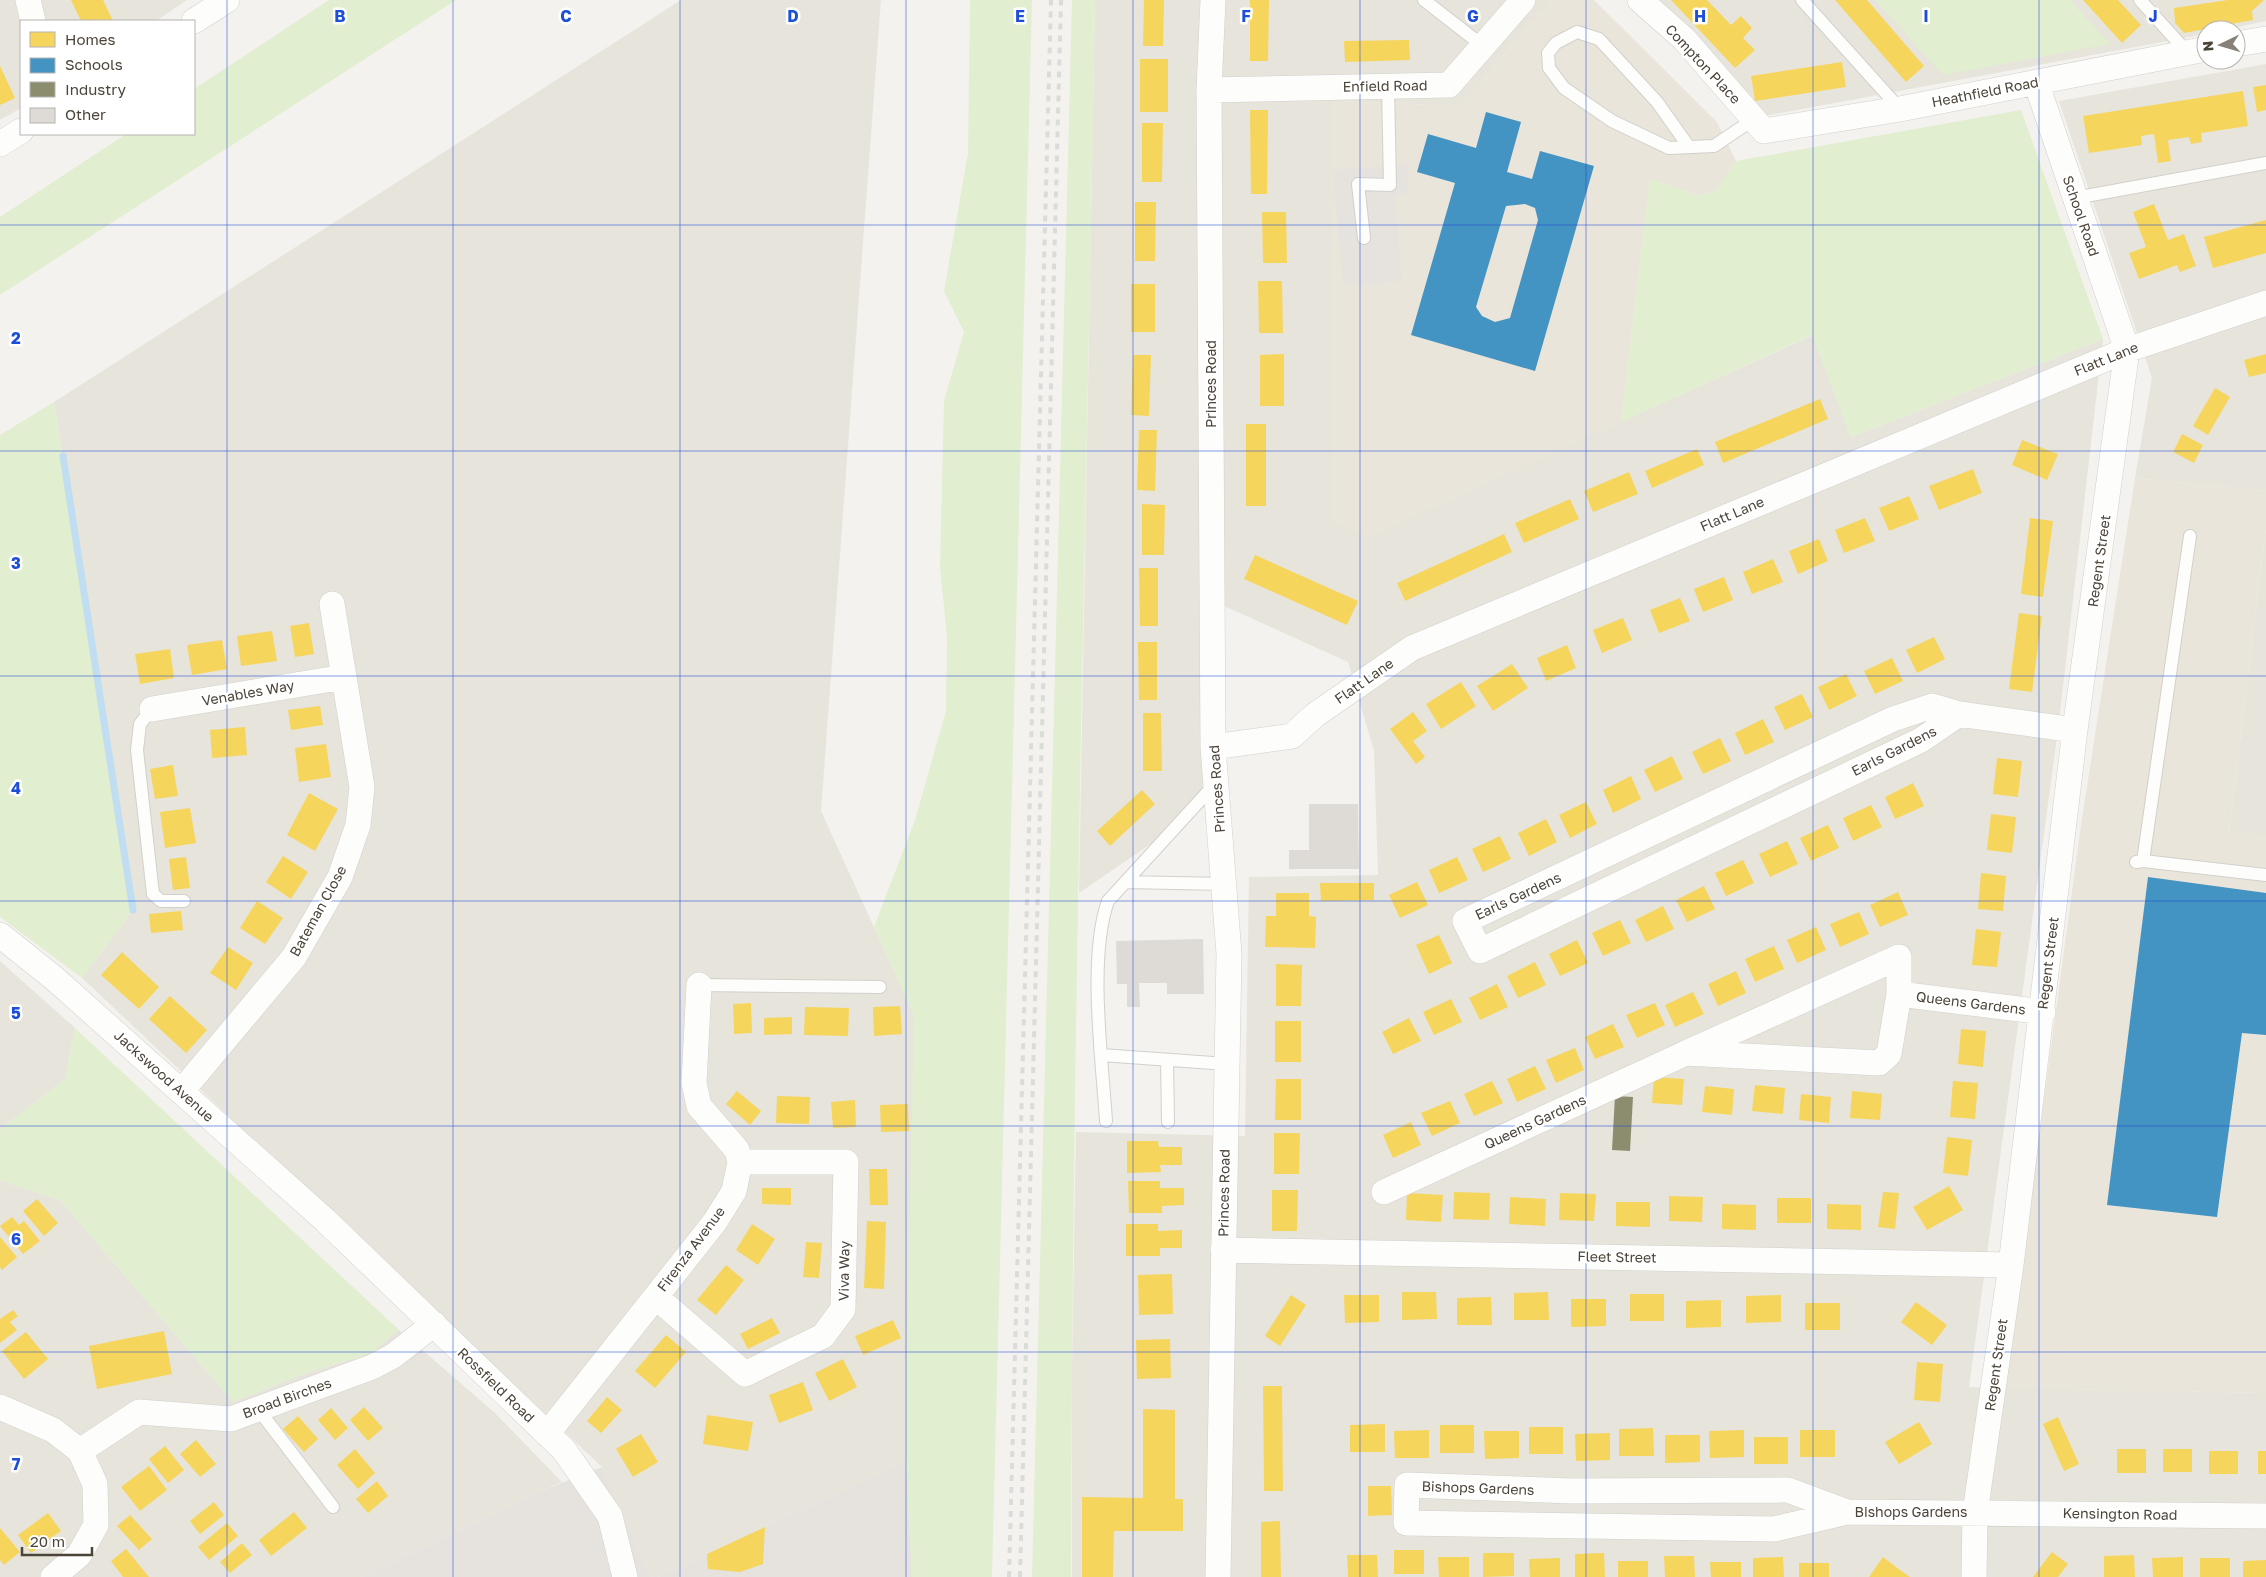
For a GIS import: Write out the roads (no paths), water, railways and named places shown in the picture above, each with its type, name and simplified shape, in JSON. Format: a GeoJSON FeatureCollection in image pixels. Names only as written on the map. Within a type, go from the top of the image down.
{"type":"FeatureCollection","features":[{"type":"Feature","properties":{"kind":"street"},"geometry":{"type":"LineString","coordinates":[[28,0],[33,20]]}},
{"type":"Feature","properties":{"kind":"street"},"geometry":{"type":"LineString","coordinates":[[195,20],[227,0]]}},
{"type":"Feature","properties":{"kind":"street","name":"Princes Road"},"geometry":{"type":"LineString","coordinates":[[1213,0],[1209,90],[1213,747],[1229,954],[1218,1577]]}},
{"type":"Feature","properties":{"kind":"street","name":"Enfield Road"},"geometry":{"type":"LineString","coordinates":[[1209,90],[1449,85],[1523,0]]}},
{"type":"Feature","properties":{"kind":"street","name":"Compton Place"},"geometry":{"type":"LineString","coordinates":[[1640,0],[1684,39],[1759,125]]}},
{"type":"Feature","properties":{"kind":"street"},"geometry":{"type":"LineString","coordinates":[[2246,42],[2266,39]]}},
{"type":"Feature","properties":{"kind":"street","name":"Heathfield Road"},"geometry":{"type":"LineString","coordinates":[[1759,125],[1900,109],[2196,50]]}},
{"type":"Feature","properties":{"kind":"street","name":"School Road"},"geometry":{"type":"LineString","coordinates":[[2036,82],[2127,350]]}},
{"type":"Feature","properties":{"kind":"street"},"geometry":{"type":"LineString","coordinates":[[0,144],[20,132]]}},
{"type":"Feature","properties":{"kind":"street","name":"Flatt Lane"},"geometry":{"type":"LineString","coordinates":[[1213,747],[1292,736],[1315,715],[1412,648],[2127,350],[2266,303]]}},
{"type":"Feature","properties":{"kind":"street","name":"Regent Street"},"geometry":{"type":"LineString","coordinates":[[1974,1577],[1975,1513],[2010,1265],[2043,1012],[2075,730],[2127,350]]}},
{"type":"Feature","properties":{"kind":"street","name":"Bateman Close"},"geometry":{"type":"LineString","coordinates":[[181,1092],[294,957],[340,877],[358,825],[362,787],[332,604]]}},
{"type":"Feature","properties":{"kind":"street","name":"Venables Way"},"geometry":{"type":"LineString","coordinates":[[152,709],[344,677]]}},
{"type":"Feature","properties":{"kind":"street","name":"Earls Gardens"},"geometry":{"type":"LineString","coordinates":[[1959,714],[1921,740],[1480,951],[1465,921],[1893,719],[1932,706],[1959,714],[2075,730]]}},
{"type":"Feature","properties":{"kind":"street"},"geometry":{"type":"LineString","coordinates":[[1679,820],[1692,849]]}},
{"type":"Feature","properties":{"kind":"street","name":"Jackswood Avenue"},"geometry":{"type":"LineString","coordinates":[[0,935],[55,979],[326,1220]]}},
{"type":"Feature","properties":{"kind":"street","name":"Queens Gardens"},"geometry":{"type":"LineString","coordinates":[[1384,1192],[1686,1053],[1899,956],[1898,994],[1889,1054],[1879,1064],[1686,1053]]}},
{"type":"Feature","properties":{"kind":"street"},"geometry":{"type":"LineString","coordinates":[[699,985],[694,1083],[699,1106],[737,1150],[740,1162]]}},
{"type":"Feature","properties":{"kind":"street","name":"Queens Gardens"},"geometry":{"type":"LineString","coordinates":[[1898,994],[2043,1012]]}},
{"type":"Feature","properties":{"kind":"street","name":"Firenza Avenue"},"geometry":{"type":"LineString","coordinates":[[547,1434],[714,1222],[734,1190],[740,1162]]}},
{"type":"Feature","properties":{"kind":"street","name":"Viva Way"},"geometry":{"type":"LineString","coordinates":[[656,1297],[745,1374],[823,1336],[843,1309],[846,1162],[740,1162]]}},
{"type":"Feature","properties":{"kind":"street","name":"Rossfield Road"},"geometry":{"type":"LineString","coordinates":[[326,1220],[564,1450],[610,1516],[625,1577]]}},
{"type":"Feature","properties":{"kind":"street","name":"Fleet Street"},"geometry":{"type":"LineString","coordinates":[[1223,1250],[2010,1265]]}},
{"type":"Feature","properties":{"kind":"street","name":"Broad Birches"},"geometry":{"type":"LineString","coordinates":[[80,1451],[139,1412],[231,1419],[372,1367],[393,1356],[434,1324]]}},
{"type":"Feature","properties":{"kind":"street"},"geometry":{"type":"LineString","coordinates":[[0,1407],[53,1430],[80,1451],[95,1484],[96,1525],[79,1555],[53,1577]]}},
{"type":"Feature","properties":{"kind":"street","name":"Bishops Gardens"},"geometry":{"type":"LineString","coordinates":[[1847,1512],[1788,1490],[1572,1491],[1407,1486],[1406,1524],[1774,1529],[1847,1512],[1975,1513]]}},
{"type":"Feature","properties":{"kind":"street"},"geometry":{"type":"LineString","coordinates":[[1571,1527],[1572,1491]]}},
{"type":"Feature","properties":{"kind":"street","name":"Kensington Road"},"geometry":{"type":"LineString","coordinates":[[1975,1513],[2266,1516]]}},
{"type":"Feature","properties":{"kind":"lane"},"geometry":{"type":"LineString","coordinates":[[1424,0],[1483,46]]}},
{"type":"Feature","properties":{"kind":"lane"},"geometry":{"type":"LineString","coordinates":[[1802,0],[1900,109]]}},
{"type":"Feature","properties":{"kind":"lane"},"geometry":{"type":"LineString","coordinates":[[2140,0],[2196,49]]}},
{"type":"Feature","properties":{"kind":"lane"},"geometry":{"type":"LineString","coordinates":[[1689,147],[1657,102],[1599,39],[1577,32],[1556,43],[1548,53],[1549,68],[1564,88],[1612,121],[1669,148],[1714,146],[1759,125]]}},
{"type":"Feature","properties":{"kind":"lane"},"geometry":{"type":"LineString","coordinates":[[1364,238],[1358,184],[1390,185],[1388,86]]}},
{"type":"Feature","properties":{"kind":"lane"},"geometry":{"type":"LineString","coordinates":[[2075,198],[2266,163]]}},
{"type":"Feature","properties":{"kind":"lane"},"geometry":{"type":"LineString","coordinates":[[2190,536],[2140,862],[2266,875]]}},
{"type":"Feature","properties":{"kind":"lane"},"geometry":{"type":"LineString","coordinates":[[152,709],[140,724],[137,750],[153,894],[160,901],[184,901]]}},
{"type":"Feature","properties":{"kind":"lane"},"geometry":{"type":"LineString","coordinates":[[1106,1121],[1098,986],[1101,920],[1108,901],[1216,784]]}},
{"type":"Feature","properties":{"kind":"lane"},"geometry":{"type":"LineString","coordinates":[[1125,882],[1225,884]]}},
{"type":"Feature","properties":{"kind":"lane"},"geometry":{"type":"LineString","coordinates":[[699,985],[880,987]]}},
{"type":"Feature","properties":{"kind":"lane"},"geometry":{"type":"LineString","coordinates":[[1101,1055],[1227,1064]]}},
{"type":"Feature","properties":{"kind":"lane"},"geometry":{"type":"LineString","coordinates":[[1167,1060],[1168,1122]]}},
{"type":"Feature","properties":{"kind":"lane"},"geometry":{"type":"LineString","coordinates":[[258,1409],[333,1507]]}},
{"type":"Feature","properties":{"kind":"waterway"},"geometry":{"type":"LineString","coordinates":[[63,456],[133,910]]}},
{"type":"Feature","properties":{"kind":"railway"},"geometry":{"type":"LineString","coordinates":[[1009,1577],[1051,0]]}},
{"type":"Feature","properties":{"kind":"railway"},"geometry":{"type":"LineString","coordinates":[[1020,1577],[1061,0]]}}]}
